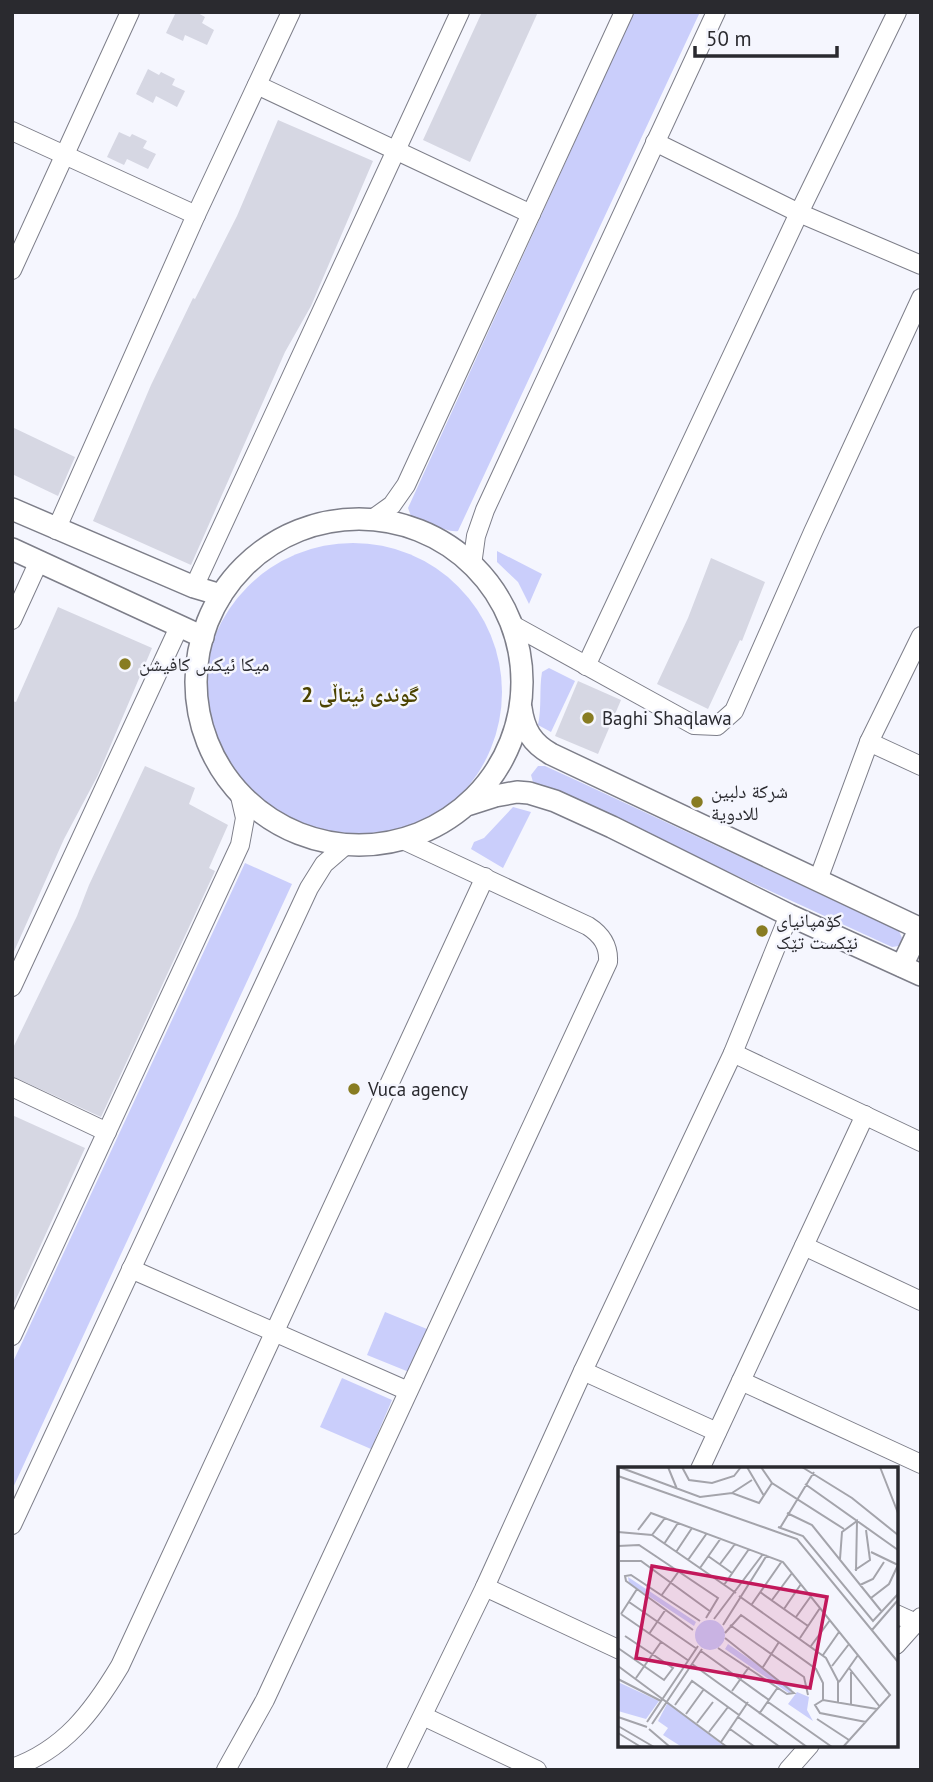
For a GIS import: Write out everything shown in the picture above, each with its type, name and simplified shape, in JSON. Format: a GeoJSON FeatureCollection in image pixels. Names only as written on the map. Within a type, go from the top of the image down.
{"type":"FeatureCollection","features":[{"type":"Feature","properties":{"kind":"street"},"geometry":{"type":"LineString","coordinates":[[12,270],[130,12]]}},
{"type":"Feature","properties":{"kind":"street"},"geometry":{"type":"LineString","coordinates":[[56,530],[196,215],[291,12]]}},
{"type":"Feature","properties":{"kind":"street"},"geometry":{"type":"LineString","coordinates":[[194,587],[460,12]]}},
{"type":"Feature","properties":{"kind":"street"},"geometry":{"type":"LineString","coordinates":[[371,520],[392,505],[406,485],[624,12]]}},
{"type":"Feature","properties":{"kind":"street"},"geometry":{"type":"LineString","coordinates":[[472,565],[476,536],[485,510],[716,12]]}},
{"type":"Feature","properties":{"kind":"street"},"geometry":{"type":"LineString","coordinates":[[586,666],[799,213],[897,12]]}},
{"type":"Feature","properties":{"kind":"street"},"geometry":{"type":"LineString","coordinates":[[257,85],[531,214]]}},
{"type":"Feature","properties":{"kind":"street"},"geometry":{"type":"LineString","coordinates":[[12,131],[196,215]]}},
{"type":"Feature","properties":{"kind":"street"},"geometry":{"type":"LineString","coordinates":[[656,142],[799,213],[921,265]]}},
{"type":"Feature","properties":{"kind":"street"},"geometry":{"type":"LineString","coordinates":[[511,624],[694,725],[718,726],[734,711],[813,531],[921,298]]}},
{"type":"Feature","properties":{"kind":"street"},"geometry":{"type":"LineString","coordinates":[[12,509],[194,587],[221,595]]}},
{"type":"Feature","properties":{"kind":"street"},"geometry":{"type":"LineString","coordinates":[[465,806],[517,792],[555,801],[789,915],[911,970],[920,928],[536,745],[523,718],[520,661],[511,624],[494,592],[472,565],[433,537],[403,525],[371,520],[329,522],[289,535],[253,558],[221,595],[203,637],[197,670],[198,703],[205,735],[219,765],[239,792],[261,813],[287,829],[316,840],[346,845],[403,839],[425,832],[465,806],[480,792],[503,758],[512,739],[521,699]]}},
{"type":"Feature","properties":{"kind":"street"},"geometry":{"type":"LineString","coordinates":[[12,549],[203,637]]}},
{"type":"Feature","properties":{"kind":"street"},"geometry":{"type":"LineString","coordinates":[[12,620],[39,561]]}},
{"type":"Feature","properties":{"kind":"street"},"geometry":{"type":"LineString","coordinates":[[12,987],[179,627]]}},
{"type":"Feature","properties":{"kind":"street"},"geometry":{"type":"LineString","coordinates":[[818,880],[869,742],[921,636]]}},
{"type":"Feature","properties":{"kind":"street"},"geometry":{"type":"LineString","coordinates":[[869,742],[921,766]]}},
{"type":"Feature","properties":{"kind":"street"},"geometry":{"type":"LineString","coordinates":[[12,1336],[240,845],[245,818],[239,792]]}},
{"type":"Feature","properties":{"kind":"street"},"geometry":{"type":"LineString","coordinates":[[226,1770],[265,1700],[608,962],[606,945],[594,930],[403,839]]}},
{"type":"Feature","properties":{"kind":"street"},"geometry":{"type":"LineString","coordinates":[[12,1525],[315,875],[346,845]]}},
{"type":"Feature","properties":{"kind":"street"},"geometry":{"type":"LineString","coordinates":[[12,1768],[40,1756],[71,1734],[100,1700],[120,1666],[485,877]]}},
{"type":"Feature","properties":{"kind":"street"},"geometry":{"type":"LineString","coordinates":[[396,1770],[485,1587],[733,1053],[789,915]]}},
{"type":"Feature","properties":{"kind":"street"},"geometry":{"type":"LineString","coordinates":[[733,1053],[921,1142]]}},
{"type":"Feature","properties":{"kind":"street"},"geometry":{"type":"LineString","coordinates":[[12,1087],[107,1132]]}},
{"type":"Feature","properties":{"kind":"street"},"geometry":{"type":"LineString","coordinates":[[701,1467],[865,1115]]}},
{"type":"Feature","properties":{"kind":"street"},"geometry":{"type":"LineString","coordinates":[[804,1246],[921,1301]]}},
{"type":"Feature","properties":{"kind":"street"},"geometry":{"type":"LineString","coordinates":[[131,1269],[408,1391]]}},
{"type":"Feature","properties":{"kind":"street"},"geometry":{"type":"LineString","coordinates":[[583,1371],[717,1432]]}},
{"type":"Feature","properties":{"kind":"street"},"geometry":{"type":"LineString","coordinates":[[741,1381],[921,1464]]}},
{"type":"Feature","properties":{"kind":"street"},"geometry":{"type":"LineString","coordinates":[[485,1587],[618,1646]]}},
{"type":"Feature","properties":{"kind":"street"},"geometry":{"type":"LineString","coordinates":[[898,1615],[918,1620],[898,1643]]}},
{"type":"Feature","properties":{"kind":"street"},"geometry":{"type":"LineString","coordinates":[[423,1716],[537,1770]]}},
{"type":"Feature","properties":{"kind":"street"},"geometry":{"type":"LineString","coordinates":[[788,1770],[808,1747]]}},
{"type":"Feature","properties":{"kind":"shaded area"},"geometry":{"type":"Polygon","coordinates":[[[634,12],[700,12],[458,531],[441,528],[411,516],[408,508],[634,12]]]}},
{"type":"Feature","properties":{"kind":"shaded area"},"geometry":{"type":"Polygon","coordinates":[[[353,543],[382,546],[410,555],[436,568],[458,587],[477,609],[490,635],[499,663],[502,692],[499,721],[490,749],[477,775],[458,797],[436,816],[410,829],[382,838],[353,841],[324,838],[296,829],[270,816],[248,797],[229,775],[216,749],[207,721],[204,692],[207,663],[216,635],[229,609],[248,587],[270,568],[296,555],[324,546],[353,543]]]}},
{"type":"Feature","properties":{"kind":"shaded area"},"geometry":{"type":"Polygon","coordinates":[[[497,551],[542,574],[529,604],[518,582],[497,562],[497,551]]]}},
{"type":"Feature","properties":{"kind":"shaded area"},"geometry":{"type":"Polygon","coordinates":[[[549,668],[575,681],[551,732],[538,725],[542,672],[549,668]]]}},
{"type":"Feature","properties":{"kind":"shaded area"},"geometry":{"type":"Polygon","coordinates":[[[538,766],[545,766],[899,931],[902,938],[899,946],[892,947],[533,782],[531,775],[538,766]]]}},
{"type":"Feature","properties":{"kind":"shaded area"},"geometry":{"type":"Polygon","coordinates":[[[513,807],[531,812],[503,868],[471,849],[474,842],[484,838],[513,807]]]}},
{"type":"Feature","properties":{"kind":"shaded area"},"geometry":{"type":"Polygon","coordinates":[[[245,863],[292,884],[12,1490],[12,1364],[245,863]]]}},
{"type":"Feature","properties":{"kind":"shaded area"},"geometry":{"type":"Polygon","coordinates":[[[385,1312],[427,1329],[409,1372],[367,1355],[385,1312]]]}},
{"type":"Feature","properties":{"kind":"shaded area"},"geometry":{"type":"Polygon","coordinates":[[[342,1378],[392,1400],[371,1449],[320,1427],[342,1378]]]}},
{"type":"Feature","properties":{"kind":"building"},"geometry":{"type":"Polygon","coordinates":[[[176,12],[196,12],[205,17],[202,23],[214,30],[207,45],[185,35],[183,41],[166,33],[176,12]]]}},
{"type":"Feature","properties":{"kind":"building"},"geometry":{"type":"Polygon","coordinates":[[[482,12],[538,12],[470,162],[423,140],[482,12]]]}},
{"type":"Feature","properties":{"kind":"building"},"geometry":{"type":"Polygon","coordinates":[[[148,69],[175,79],[172,85],[185,91],[177,107],[156,96],[153,103],[136,94],[148,69]]]}},
{"type":"Feature","properties":{"kind":"building"},"geometry":{"type":"Polygon","coordinates":[[[278,120],[373,161],[311,306],[285,352],[191,565],[93,521],[151,385],[237,216],[278,120]]]}},
{"type":"Feature","properties":{"kind":"building"},"geometry":{"type":"Polygon","coordinates":[[[119,132],[147,141],[143,148],[156,154],[148,169],[127,159],[124,165],[107,157],[119,132]]]}},
{"type":"Feature","properties":{"kind":"building"},"geometry":{"type":"Polygon","coordinates":[[[12,427],[75,457],[58,496],[12,474],[12,427]]]}},
{"type":"Feature","properties":{"kind":"building"},"geometry":{"type":"Polygon","coordinates":[[[711,558],[765,582],[742,641],[740,640],[708,709],[657,684],[688,618],[711,558]]]}},
{"type":"Feature","properties":{"kind":"building"},"geometry":{"type":"Polygon","coordinates":[[[58,607],[152,648],[98,775],[64,839],[12,956],[12,701],[16,702],[58,607]]]}},
{"type":"Feature","properties":{"kind":"building","name":"Baghi Shaqlawa"},"geometry":{"type":"Polygon","coordinates":[[[578,681],[621,700],[598,754],[555,736],[578,681]]]}},
{"type":"Feature","properties":{"kind":"building"},"geometry":{"type":"Polygon","coordinates":[[[145,766],[195,788],[189,804],[228,825],[209,868],[215,871],[101,1117],[12,1076],[12,1050],[145,766]]]}},
{"type":"Feature","properties":{"kind":"building"},"geometry":{"type":"Polygon","coordinates":[[[12,1115],[85,1148],[12,1308],[12,1115]]]}},
{"type":"Feature","properties":{"kind":"place","name":"میکا ئیکس کافیشن"},"geometry":{"type":"Point","coordinates":[125,664]}},
{"type":"Feature","properties":{"kind":"place","name":"Baghi Shaqlawa"},"geometry":{"type":"Point","coordinates":[588,718]}},
{"type":"Feature","properties":{"kind":"place","name":"شركة دلبين للادوية"},"geometry":{"type":"Point","coordinates":[697,802]}},
{"type":"Feature","properties":{"kind":"place","name":"کۆمپانیای نێکست تێک"},"geometry":{"type":"Point","coordinates":[762,931]}},
{"type":"Feature","properties":{"kind":"place","name":"Vuca agency"},"geometry":{"type":"Point","coordinates":[354,1089]}},
{"type":"Feature","properties":{"kind":"district","name":"گوندی ئیتاڵی 2"},"geometry":{"type":"Point","coordinates":[360,695]}}]}
